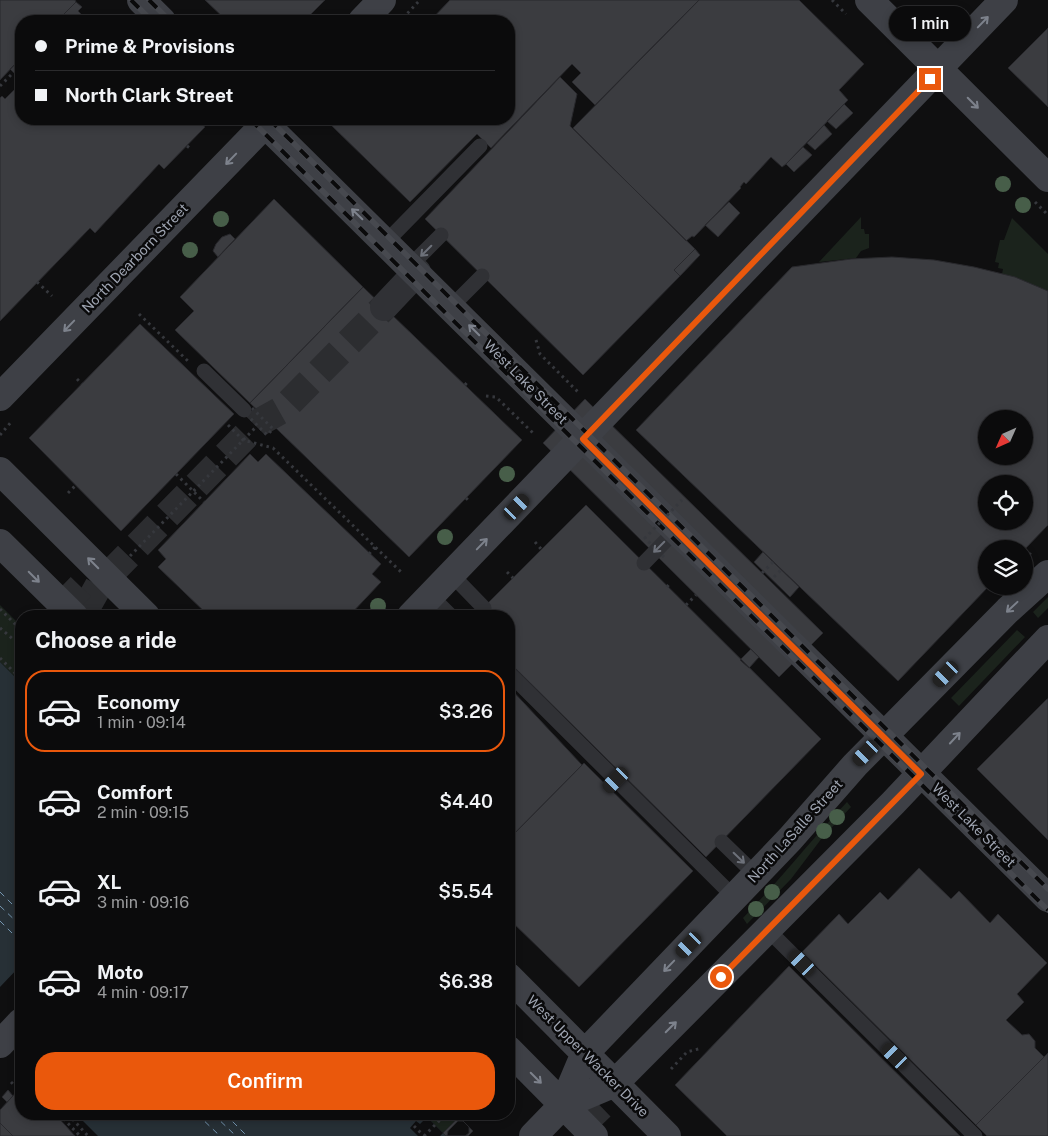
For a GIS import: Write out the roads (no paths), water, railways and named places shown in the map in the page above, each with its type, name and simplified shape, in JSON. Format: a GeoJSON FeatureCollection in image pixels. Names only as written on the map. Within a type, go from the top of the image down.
{"type":"FeatureCollection","features":[{"type":"Feature","properties":{"kind":"main road"},"geometry":{"type":"LineString","coordinates":[[141,0],[156,15]]}},
{"type":"Feature","properties":{"kind":"main road"},"geometry":{"type":"LineString","coordinates":[[368,15],[382,0]]}},
{"type":"Feature","properties":{"kind":"main road"},"geometry":{"type":"LineString","coordinates":[[869,0],[1048,178]]}},
{"type":"Feature","properties":{"kind":"main road"},"geometry":{"type":"LineString","coordinates":[[418,610],[1004,0]]}},
{"type":"Feature","properties":{"kind":"main road","name":"North Dearborn Street"},"geometry":{"type":"LineString","coordinates":[[0,397],[260,125]]}},
{"type":"Feature","properties":{"kind":"main road","name":"West Lake Street"},"geometry":{"type":"LineString","coordinates":[[270,125],[675,531],[1048,898]]}},
{"type":"Feature","properties":{"kind":"main road"},"geometry":{"type":"LineString","coordinates":[[0,471],[140,610]]}},
{"type":"Feature","properties":{"kind":"main road"},"geometry":{"type":"LineString","coordinates":[[0,543],[68,610]]}},
{"type":"Feature","properties":{"kind":"main road","name":"North LaSalle Street"},"geometry":{"type":"LineString","coordinates":[[533,1136],[563,1105],[585,1053],[756,875],[855,765],[1008,610],[1039,565]]}},
{"type":"Feature","properties":{"kind":"main road","name":"North LaSalle Street"},"geometry":{"type":"LineString","coordinates":[[563,1105],[614,1083],[921,774],[1048,639]]}},
{"type":"Feature","properties":{"kind":"main road","name":"West Upper Wacker Drive"},"geometry":{"type":"LineString","coordinates":[[515,983],[667,1136]]}},
{"type":"Feature","properties":{"kind":"main road"},"geometry":{"type":"LineString","coordinates":[[515,1056],[594,1136]]}},
{"type":"Feature","properties":{"kind":"street"},"geometry":{"type":"LineString","coordinates":[[384,307],[414,269]]}},
{"type":"Feature","properties":{"kind":"lane"},"geometry":{"type":"LineString","coordinates":[[386,242],[480,146]]}},
{"type":"Feature","properties":{"kind":"lane"},"geometry":{"type":"LineString","coordinates":[[414,269],[441,235]]}},
{"type":"Feature","properties":{"kind":"lane"},"geometry":{"type":"LineString","coordinates":[[451,307],[482,276]]}},
{"type":"Feature","properties":{"kind":"lane"},"geometry":{"type":"LineString","coordinates":[[204,371],[244,410]]}},
{"type":"Feature","properties":{"kind":"lane"},"geometry":{"type":"LineString","coordinates":[[644,563],[675,531]]}},
{"type":"Feature","properties":{"kind":"lane"},"geometry":{"type":"LineString","coordinates":[[452,575],[484,608]]}},
{"type":"Feature","properties":{"kind":"lane"},"geometry":{"type":"LineString","coordinates":[[431,596],[445,610]]}},
{"type":"Feature","properties":{"kind":"lane"},"geometry":{"type":"LineString","coordinates":[[515,680],[613,784],[734,897]]}},
{"type":"Feature","properties":{"kind":"lane"},"geometry":{"type":"LineString","coordinates":[[722,842],[756,875]]}},
{"type":"Feature","properties":{"kind":"lane"},"geometry":{"type":"LineString","coordinates":[[768,930],[975,1136]]}},
{"type":"Feature","properties":{"kind":"tunnel"},"geometry":{"type":"LineString","coordinates":[[85,610],[99,585],[258,423],[283,409],[384,307]]}},
{"type":"Feature","properties":{"kind":"tunnel"},"geometry":{"type":"LineString","coordinates":[[61,587],[85,610]]}},
{"type":"Feature","properties":{"kind":"tunnel"},"geometry":{"type":"LineString","coordinates":[[581,1106],[610,1136]]}},
{"type":"Feature","properties":{"kind":"railway"},"geometry":{"type":"LineString","coordinates":[[131,0],[146,15]]}},
{"type":"Feature","properties":{"kind":"railway"},"geometry":{"type":"LineString","coordinates":[[149,0],[164,15]]}},
{"type":"Feature","properties":{"kind":"railway"},"geometry":{"type":"LineString","coordinates":[[256,125],[1048,910]]}},
{"type":"Feature","properties":{"kind":"railway"},"geometry":{"type":"LineString","coordinates":[[275,125],[1048,889]]}}]}
